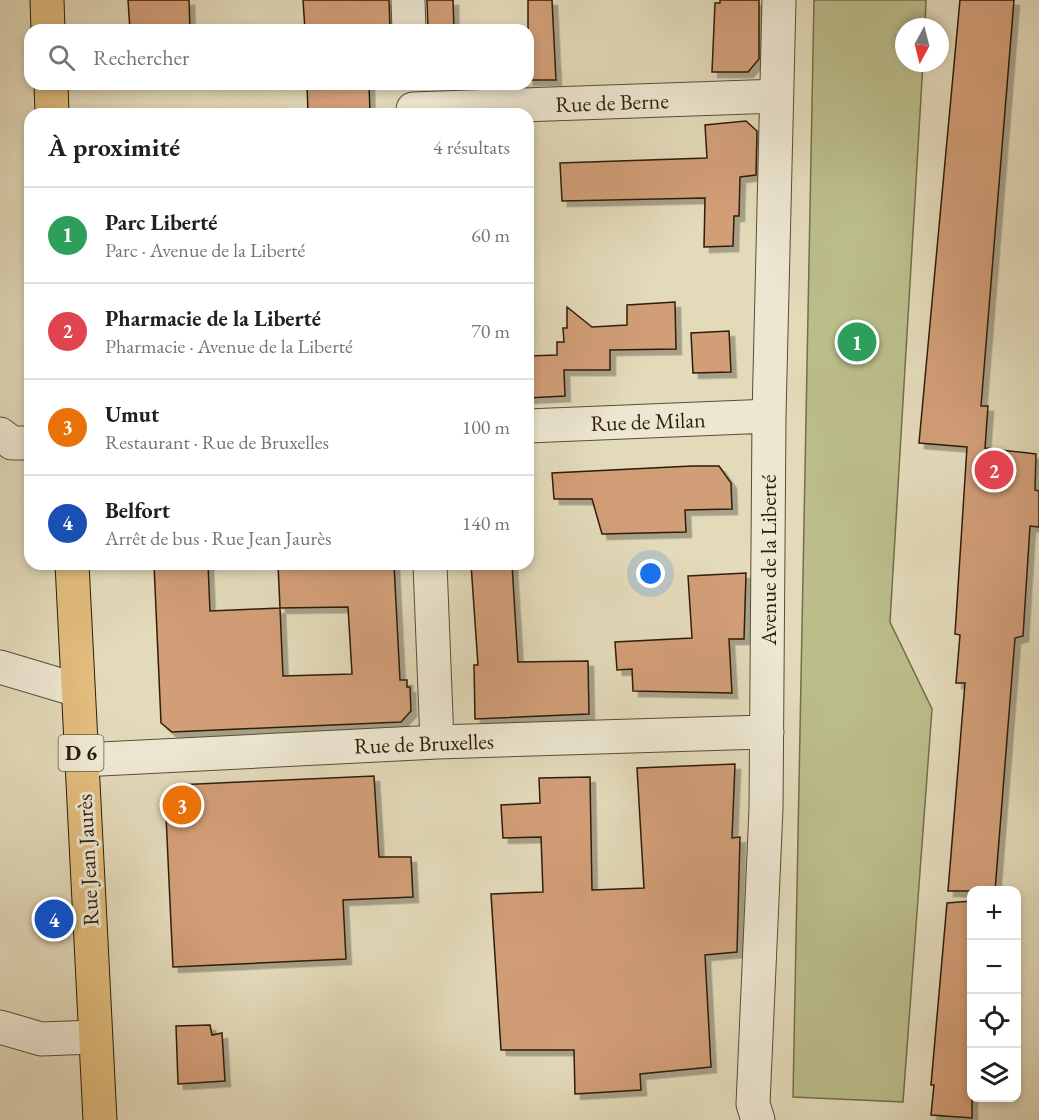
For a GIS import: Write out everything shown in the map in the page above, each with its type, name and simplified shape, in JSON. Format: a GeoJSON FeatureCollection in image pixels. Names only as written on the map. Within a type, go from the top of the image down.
{"type":"FeatureCollection","features":[{"type":"Feature","properties":{"kind":"main road"},"geometry":{"type":"LineString","coordinates":[[46,0],[48,24]]}},
{"type":"Feature","properties":{"kind":"main road"},"geometry":{"type":"LineString","coordinates":[[51,90],[52,108]]}},
{"type":"Feature","properties":{"kind":"main road","name":"Rue Jean Jaurès"},"geometry":{"type":"LineString","coordinates":[[72,570],[100,1120]]}},
{"type":"Feature","properties":{"kind":"street"},"geometry":{"type":"LineString","coordinates":[[408,0],[409,24]]}},
{"type":"Feature","properties":{"kind":"street","name":"Avenue de la Liberté"},"geometry":{"type":"LineString","coordinates":[[758,1120],[753,1104],[767,732],[769,416],[779,0]]}},
{"type":"Feature","properties":{"kind":"street","name":"Rue de Berne"},"geometry":{"type":"LineString","coordinates":[[413,102],[775,96]]}},
{"type":"Feature","properties":{"kind":"street","name":"Rue de Milan"},"geometry":{"type":"LineString","coordinates":[[534,426],[769,416]]}},
{"type":"Feature","properties":{"kind":"street"},"geometry":{"type":"LineString","coordinates":[[0,434],[12,443],[24,443]]}},
{"type":"Feature","properties":{"kind":"street"},"geometry":{"type":"LineString","coordinates":[[430,570],[437,742]]}},
{"type":"Feature","properties":{"kind":"street"},"geometry":{"type":"LineString","coordinates":[[0,667],[77,690]]}},
{"type":"Feature","properties":{"kind":"street","name":"Rue de Bruxelles"},"geometry":{"type":"LineString","coordinates":[[81,760],[437,742],[767,732]]}},
{"type":"Feature","properties":{"kind":"street"},"geometry":{"type":"LineString","coordinates":[[0,1027],[40,1039],[95,1037]]}},
{"type":"Feature","properties":{"kind":"green space"},"geometry":{"type":"Polygon","coordinates":[[[814,0],[926,0],[925,18],[895,18],[895,72],[922,72],[890,622],[932,709],[903,1102],[793,1097],[814,0]]]}},
{"type":"Feature","properties":{"kind":"building"},"geometry":{"type":"Polygon","coordinates":[[[128,0],[189,0],[190,24],[130,24],[128,0]]]}},
{"type":"Feature","properties":{"kind":"building"},"geometry":{"type":"Polygon","coordinates":[[[303,0],[389,0],[390,24],[305,24],[303,0]]]}},
{"type":"Feature","properties":{"kind":"building"},"geometry":{"type":"Polygon","coordinates":[[[427,0],[453,0],[454,24],[428,24],[427,0]]]}},
{"type":"Feature","properties":{"kind":"building"},"geometry":{"type":"Polygon","coordinates":[[[528,0],[552,0],[556,80],[534,80],[534,24],[528,24],[528,0]]]}},
{"type":"Feature","properties":{"kind":"building"},"geometry":{"type":"Polygon","coordinates":[[[720,0],[759,0],[759,59],[748,72],[712,72],[715,3],[720,3],[720,0]]]}},
{"type":"Feature","properties":{"kind":"building"},"geometry":{"type":"Polygon","coordinates":[[[960,0],[1014,0],[981,406],[988,406],[985,448],[1036,454],[1035,490],[1039,491],[1039,527],[1030,526],[1023,636],[1015,638],[995,886],[967,886],[967,891],[948,891],[965,683],[956,683],[960,635],[955,634],[967,447],[919,443],[960,0]]]}},
{"type":"Feature","properties":{"kind":"building"},"geometry":{"type":"Polygon","coordinates":[[[307,90],[369,90],[370,108],[308,108],[307,90]]]}},
{"type":"Feature","properties":{"kind":"building"},"geometry":{"type":"Polygon","coordinates":[[[746,121],[757,131],[756,175],[740,177],[739,216],[734,216],[733,246],[704,247],[705,198],[562,201],[560,163],[707,158],[705,125],[746,121]]]}},
{"type":"Feature","properties":{"kind":"building"},"geometry":{"type":"Polygon","coordinates":[[[675,302],[676,349],[610,350],[610,370],[564,370],[565,396],[534,398],[534,356],[557,355],[557,342],[564,342],[563,328],[567,328],[567,307],[592,327],[627,325],[627,305],[675,302]]]}},
{"type":"Feature","properties":{"kind":"building"},"geometry":{"type":"Polygon","coordinates":[[[729,331],[731,372],[693,373],[691,333],[729,331]]]}},
{"type":"Feature","properties":{"kind":"building"},"geometry":{"type":"Polygon","coordinates":[[[719,466],[731,483],[732,509],[685,510],[686,532],[602,534],[592,499],[554,499],[552,473],[719,466]]]}},
{"type":"Feature","properties":{"kind":"building"},"geometry":{"type":"Polygon","coordinates":[[[154,570],[208,570],[210,611],[280,608],[278,570],[394,570],[400,680],[407,680],[407,687],[410,687],[411,711],[401,722],[172,732],[161,723],[154,570]],[[348,607],[280,608],[283,676],[352,674],[348,607]]]}},
{"type":"Feature","properties":{"kind":"building"},"geometry":{"type":"Polygon","coordinates":[[[471,570],[512,570],[518,662],[588,661],[589,714],[475,719],[474,665],[478,665],[471,570]]]}},
{"type":"Feature","properties":{"kind":"building"},"geometry":{"type":"Polygon","coordinates":[[[746,573],[744,639],[729,639],[732,693],[633,691],[632,669],[617,670],[615,642],[692,638],[688,576],[746,573]]]}},
{"type":"Feature","properties":{"kind":"building"},"geometry":{"type":"Polygon","coordinates":[[[735,764],[732,838],[740,837],[737,952],[705,955],[711,1067],[640,1074],[641,1090],[575,1094],[574,1050],[501,1050],[491,894],[543,892],[541,837],[503,838],[501,805],[540,803],[539,778],[590,777],[592,890],[644,888],[637,768],[735,764]]]}},
{"type":"Feature","properties":{"kind":"building"},"geometry":{"type":"Polygon","coordinates":[[[374,776],[379,857],[411,857],[413,897],[343,900],[346,959],[173,967],[165,794],[176,785],[374,776]]]}},
{"type":"Feature","properties":{"kind":"building"},"geometry":{"type":"Polygon","coordinates":[[[967,901],[967,1102],[972,1102],[972,1118],[931,1115],[934,1085],[931,1085],[947,903],[967,901]]]}},
{"type":"Feature","properties":{"kind":"building"},"geometry":{"type":"Polygon","coordinates":[[[210,1025],[212,1035],[222,1033],[225,1081],[178,1084],[176,1026],[210,1025]]]}},
{"type":"Feature","properties":{"kind":"place","name":"Parc Liberté"},"geometry":{"type":"Point","coordinates":[857,342]}},
{"type":"Feature","properties":{"kind":"place","name":"Pharmacie de la Liberté"},"geometry":{"type":"Point","coordinates":[994,470]}},
{"type":"Feature","properties":{"kind":"place","name":"Umut"},"geometry":{"type":"Point","coordinates":[182,805]}},
{"type":"Feature","properties":{"kind":"place","name":"Belfort"},"geometry":{"type":"Point","coordinates":[54,919]}}]}
